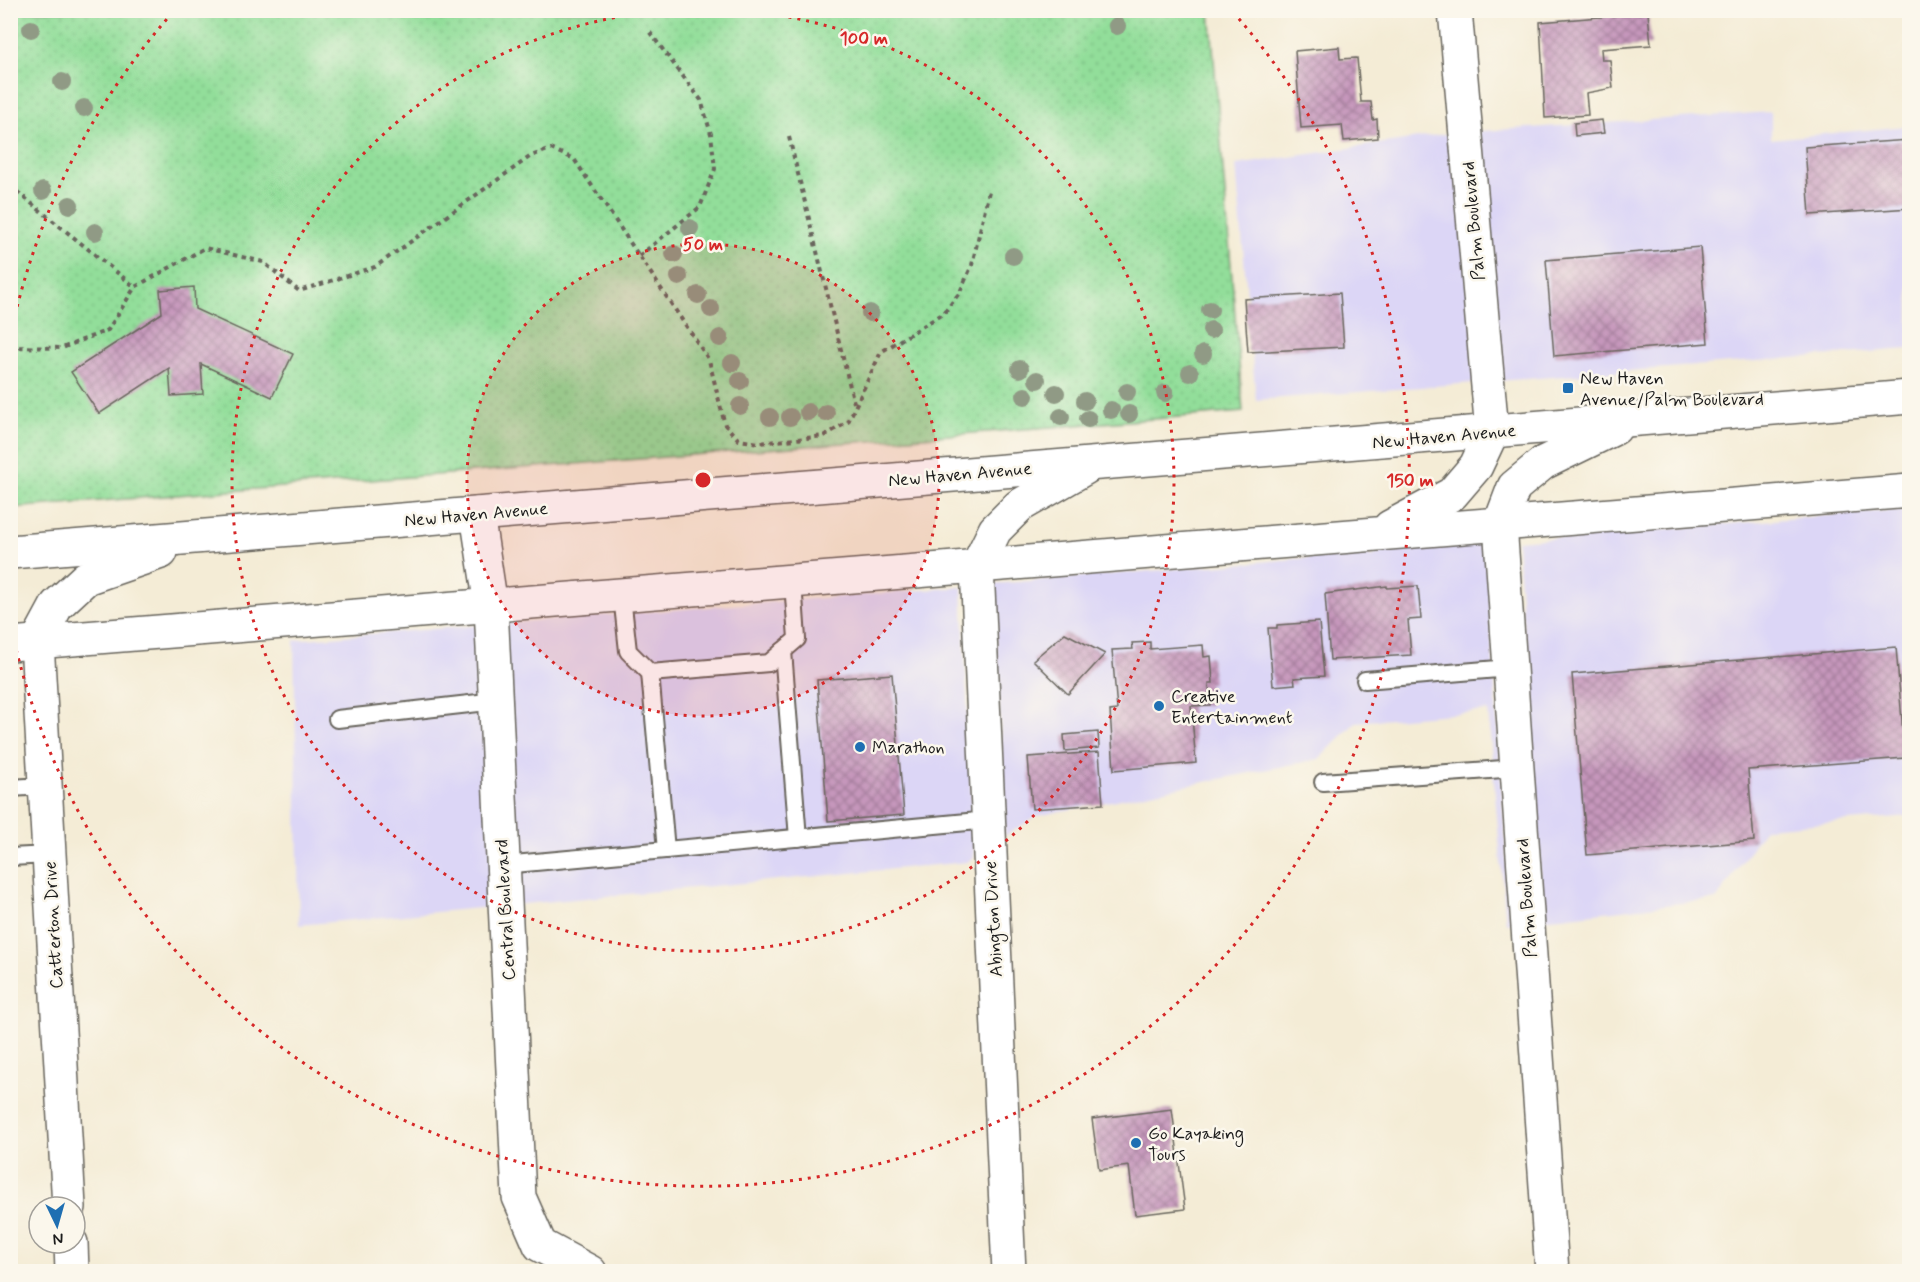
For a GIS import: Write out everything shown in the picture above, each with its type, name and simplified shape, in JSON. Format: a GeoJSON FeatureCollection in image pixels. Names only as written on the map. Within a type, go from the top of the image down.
{"type":"FeatureCollection","features":[{"type":"Feature","properties":{"kind":"main road","name":"Palm Boulevard"},"geometry":{"type":"LineString","coordinates":[[1455,10],[1492,432]]}},
{"type":"Feature","properties":{"kind":"main road","name":"New Haven Avenue"},"geometry":{"type":"LineString","coordinates":[[10,552],[1910,397]]}},
{"type":"Feature","properties":{"kind":"main road"},"geometry":{"type":"LineString","coordinates":[[1500,524],[1514,487],[1543,463],[1633,420]]}},
{"type":"Feature","properties":{"kind":"main road"},"geometry":{"type":"LineString","coordinates":[[1378,533],[1452,494],[1476,466],[1492,432]]}},
{"type":"Feature","properties":{"kind":"main road"},"geometry":{"type":"LineString","coordinates":[[977,567],[995,530],[1019,506],[1091,464]]}},
{"type":"Feature","properties":{"kind":"main road"},"geometry":{"type":"LineString","coordinates":[[24,643],[1910,491]]}},
{"type":"Feature","properties":{"kind":"main road","name":"Central Boulevard"},"geometry":{"type":"LineString","coordinates":[[477,514],[491,606],[519,1197],[540,1245],[590,1272]]}},
{"type":"Feature","properties":{"kind":"main road","name":"Palm Boulevard"},"geometry":{"type":"LineString","coordinates":[[1500,524],[1552,1272]]}},
{"type":"Feature","properties":{"kind":"main road"},"geometry":{"type":"LineString","coordinates":[[24,643],[57,605],[86,578],[202,538]]}},
{"type":"Feature","properties":{"kind":"main road","name":"Abington Drive"},"geometry":{"type":"LineString","coordinates":[[977,567],[1009,1272]]}},
{"type":"Feature","properties":{"kind":"main road","name":"Catterton Drive"},"geometry":{"type":"LineString","coordinates":[[24,643],[45,786],[68,1195]]}},
{"type":"Feature","properties":{"kind":"main road"},"geometry":{"type":"LineString","coordinates":[[71,1255],[72,1272]]}},
{"type":"Feature","properties":{"kind":"lane"},"geometry":{"type":"LineString","coordinates":[[650,673],[769,663],[797,639],[794,582]]}},
{"type":"Feature","properties":{"kind":"lane"},"geometry":{"type":"LineString","coordinates":[[622,596],[628,651],[650,673],[666,850]]}},
{"type":"Feature","properties":{"kind":"lane"},"geometry":{"type":"LineString","coordinates":[[783,651],[798,838]]}},
{"type":"Feature","properties":{"kind":"lane"},"geometry":{"type":"LineString","coordinates":[[1365,680],[1510,668]]}},
{"type":"Feature","properties":{"kind":"lane"},"geometry":{"type":"LineString","coordinates":[[337,719],[496,701]]}},
{"type":"Feature","properties":{"kind":"lane"},"geometry":{"type":"LineString","coordinates":[[1323,782],[1517,768]]}},
{"type":"Feature","properties":{"kind":"lane"},"geometry":{"type":"LineString","coordinates":[[10,788],[45,786]]}},
{"type":"Feature","properties":{"kind":"lane"},"geometry":{"type":"LineString","coordinates":[[503,865],[988,820]]}},
{"type":"Feature","properties":{"kind":"lane"},"geometry":{"type":"LineString","coordinates":[[10,858],[49,855]]}},
{"type":"Feature","properties":{"kind":"path"},"geometry":{"type":"LineString","coordinates":[[639,256],[700,207],[715,169],[711,134],[701,100],[648,30]]}},
{"type":"Feature","properties":{"kind":"path"},"geometry":{"type":"LineString","coordinates":[[789,137],[855,404]]}},
{"type":"Feature","properties":{"kind":"path"},"geometry":{"type":"LineString","coordinates":[[10,347],[62,348],[108,330],[135,287],[205,248],[263,262],[299,291],[375,267],[531,156],[551,149],[574,159],[708,360],[725,425],[739,440],[759,443],[824,436],[848,422],[881,352],[944,313],[960,292],[972,265],[989,191]]}},
{"type":"Feature","properties":{"kind":"path"},"geometry":{"type":"LineString","coordinates":[[10,186],[135,287]]}},
{"type":"Feature","properties":{"kind":"shaded area"},"geometry":{"type":"Polygon","coordinates":[[[1771,112],[1771,139],[1909,126],[1909,349],[1256,400],[1236,165],[1452,133],[1771,112]]]}},
{"type":"Feature","properties":{"kind":"shaded area"},"geometry":{"type":"Polygon","coordinates":[[[1909,509],[1909,816],[1765,828],[1717,899],[1543,919],[1517,541],[1909,509]]]}},
{"type":"Feature","properties":{"kind":"shaded area"},"geometry":{"type":"Polygon","coordinates":[[[1485,543],[1511,923],[1506,923],[1488,711],[1356,722],[1319,759],[1037,816],[1005,836],[994,584],[1368,553],[1370,557],[1382,551],[1485,543]]]}},
{"type":"Feature","properties":{"kind":"shaded area"},"geometry":{"type":"Polygon","coordinates":[[[962,587],[974,858],[967,862],[299,925],[294,640],[962,587]]]}},
{"type":"Feature","properties":{"kind":"green space"},"geometry":{"type":"Polygon","coordinates":[[[11,11],[1210,11],[1243,412],[11,508],[11,11]]]}},
{"type":"Feature","properties":{"kind":"building"},"geometry":{"type":"Polygon","coordinates":[[[1648,13],[1651,45],[1601,49],[1602,60],[1610,60],[1613,88],[1586,93],[1588,115],[1545,118],[1540,22],[1648,13]]]}},
{"type":"Feature","properties":{"kind":"building"},"geometry":{"type":"Polygon","coordinates":[[[1339,47],[1340,59],[1357,58],[1361,102],[1371,102],[1373,120],[1377,119],[1378,138],[1344,141],[1342,125],[1301,128],[1295,51],[1339,47]]]}},
{"type":"Feature","properties":{"kind":"building"},"geometry":{"type":"Polygon","coordinates":[[[1602,120],[1604,133],[1575,136],[1574,123],[1602,120]]]}},
{"type":"Feature","properties":{"kind":"building"},"geometry":{"type":"Polygon","coordinates":[[[1910,140],[1910,208],[1810,215],[1805,147],[1910,140]]]}},
{"type":"Feature","properties":{"kind":"building"},"geometry":{"type":"Polygon","coordinates":[[[1700,247],[1708,343],[1554,356],[1546,260],[1700,247]]]}},
{"type":"Feature","properties":{"kind":"building"},"geometry":{"type":"Polygon","coordinates":[[[194,287],[195,309],[293,354],[272,397],[201,364],[203,394],[171,396],[169,368],[99,414],[71,372],[162,313],[160,290],[194,287]]]}},
{"type":"Feature","properties":{"kind":"building"},"geometry":{"type":"Polygon","coordinates":[[[1340,293],[1344,347],[1248,352],[1244,299],[1340,293]]]}},
{"type":"Feature","properties":{"kind":"building"},"geometry":{"type":"Polygon","coordinates":[[[1387,586],[1387,588],[1418,586],[1421,619],[1408,620],[1411,655],[1330,660],[1325,594],[1387,586]]]}},
{"type":"Feature","properties":{"kind":"building"},"geometry":{"type":"Polygon","coordinates":[[[1319,622],[1324,676],[1294,678],[1295,684],[1273,686],[1268,628],[1277,628],[1277,625],[1319,622]]]}},
{"type":"Feature","properties":{"kind":"building"},"geometry":{"type":"Polygon","coordinates":[[[1065,633],[1105,654],[1068,694],[1033,660],[1065,633]]]}},
{"type":"Feature","properties":{"kind":"building","name":"Creative Entertainment"},"geometry":{"type":"Polygon","coordinates":[[[1150,642],[1150,649],[1203,645],[1204,657],[1211,656],[1213,683],[1209,683],[1210,705],[1191,706],[1196,763],[1114,770],[1110,711],[1117,710],[1112,650],[1133,649],[1132,643],[1150,642]]]}},
{"type":"Feature","properties":{"kind":"building"},"geometry":{"type":"Polygon","coordinates":[[[1896,647],[1905,758],[1748,770],[1754,841],[1587,855],[1572,674],[1896,647]]]}},
{"type":"Feature","properties":{"kind":"building","name":"Marathon"},"geometry":{"type":"Polygon","coordinates":[[[892,674],[904,815],[828,821],[817,680],[892,674]]]}},
{"type":"Feature","properties":{"kind":"building"},"geometry":{"type":"Polygon","coordinates":[[[1098,732],[1099,748],[1065,751],[1064,735],[1098,732]]]}},
{"type":"Feature","properties":{"kind":"building"},"geometry":{"type":"Polygon","coordinates":[[[1099,752],[1103,804],[1032,809],[1028,757],[1099,752]]]}},
{"type":"Feature","properties":{"kind":"building","name":"Go Kayaking Tours"},"geometry":{"type":"Polygon","coordinates":[[[1172,1109],[1185,1209],[1135,1215],[1129,1166],[1099,1170],[1092,1119],[1172,1109]]]}},
{"type":"Feature","properties":{"kind":"place","name":"New Haven Avenue/Palm Boulevard"},"geometry":{"type":"Point","coordinates":[1568,388]}},
{"type":"Feature","properties":{"kind":"place","name":"Creative Entertainment"},"geometry":{"type":"Point","coordinates":[1159,706]}},
{"type":"Feature","properties":{"kind":"place","name":"Marathon"},"geometry":{"type":"Point","coordinates":[860,747]}},
{"type":"Feature","properties":{"kind":"place","name":"Go Kayaking Tours"},"geometry":{"type":"Point","coordinates":[1136,1143]}}]}
